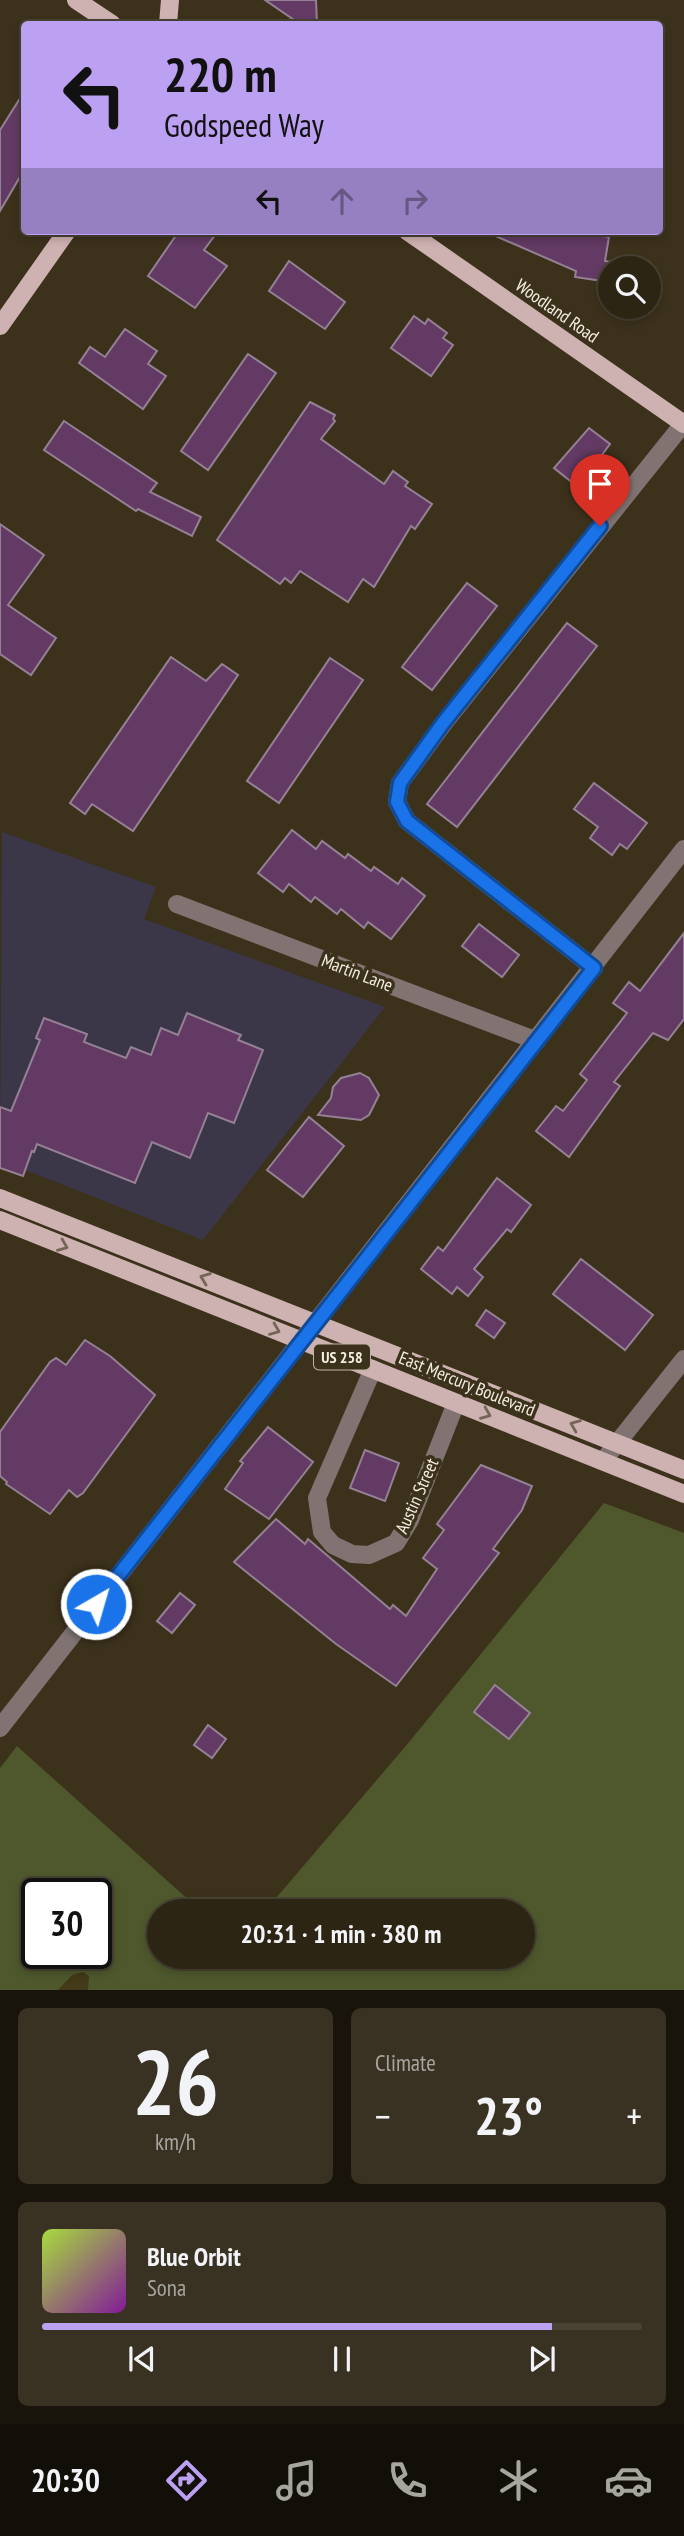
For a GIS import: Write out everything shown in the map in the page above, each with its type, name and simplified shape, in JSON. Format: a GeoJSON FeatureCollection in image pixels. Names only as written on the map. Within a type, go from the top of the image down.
{"type":"FeatureCollection","features":[{"type":"Feature","properties":{"kind":"main road"},"geometry":{"type":"LineString","coordinates":[[76,0],[108,21]]}},
{"type":"Feature","properties":{"kind":"main road"},"geometry":{"type":"LineString","coordinates":[[168,21],[170,0]]}},
{"type":"Feature","properties":{"kind":"main road"},"geometry":{"type":"LineString","coordinates":[[0,326],[64,235]]}},
{"type":"Feature","properties":{"kind":"main road","name":"Woodland Road"},"geometry":{"type":"LineString","coordinates":[[413,235],[683,424]]}},
{"type":"Feature","properties":{"kind":"main road","name":"East Mercury Boulevard"},"geometry":{"type":"LineString","coordinates":[[0,1198],[684,1470]]}},
{"type":"Feature","properties":{"kind":"main road","name":"East Mercury Boulevard"},"geometry":{"type":"LineString","coordinates":[[0,1220],[684,1494]]}},
{"type":"Feature","properties":{"kind":"street"},"geometry":{"type":"LineString","coordinates":[[594,968],[407,821],[397,802],[400,783],[443,723],[683,424]]}},
{"type":"Feature","properties":{"kind":"street"},"geometry":{"type":"LineString","coordinates":[[0,1728],[684,849]]}},
{"type":"Feature","properties":{"kind":"street","name":"Martin Lane"},"geometry":{"type":"LineString","coordinates":[[177,904],[537,1041]]}},
{"type":"Feature","properties":{"kind":"street"},"geometry":{"type":"LineString","coordinates":[[603,1461],[684,1359]]}},
{"type":"Feature","properties":{"kind":"street","name":"Austin Street"},"geometry":{"type":"LineString","coordinates":[[373,1369],[317,1498],[322,1531],[333,1545],[352,1554],[369,1555],[396,1543],[410,1520],[456,1403]]}},
{"type":"Feature","properties":{"kind":"shaded area"},"geometry":{"type":"Polygon","coordinates":[[[2,832],[156,887],[144,919],[385,1007],[203,1240],[0,1160],[2,832]]]}},
{"type":"Feature","properties":{"kind":"green space"},"geometry":{"type":"Polygon","coordinates":[[[604,1503],[684,1533],[684,1990],[0,1990],[0,1768],[17,1746],[188,1899],[147,1899],[147,1969],[535,1969],[535,1899],[275,1899],[410,1741],[604,1503]]]}},
{"type":"Feature","properties":{"kind":"sand"},"geometry":{"type":"Polygon","coordinates":[[[83,1972],[89,1976],[88,1990],[58,1990],[72,1975],[83,1972]]]}},
{"type":"Feature","properties":{"kind":"building"},"geometry":{"type":"Polygon","coordinates":[[[265,0],[316,0],[317,21],[296,21],[265,0]]]}},
{"type":"Feature","properties":{"kind":"building"},"geometry":{"type":"Polygon","coordinates":[[[21,97],[21,175],[0,211],[0,130],[21,97]]]}},
{"type":"Feature","properties":{"kind":"building"},"geometry":{"type":"Polygon","coordinates":[[[176,235],[215,235],[204,250],[227,266],[195,308],[148,276],[176,235]]]}},
{"type":"Feature","properties":{"kind":"building"},"geometry":{"type":"Polygon","coordinates":[[[493,235],[609,237],[606,256],[598,256],[598,280],[575,277],[576,271],[493,235]]]}},
{"type":"Feature","properties":{"kind":"building"},"geometry":{"type":"Polygon","coordinates":[[[289,261],[345,302],[325,329],[269,291],[289,261]]]}},
{"type":"Feature","properties":{"kind":"building"},"geometry":{"type":"Polygon","coordinates":[[[414,316],[425,324],[428,319],[447,333],[443,338],[453,345],[431,376],[391,348],[414,316]]]}},
{"type":"Feature","properties":{"kind":"building"},"geometry":{"type":"Polygon","coordinates":[[[125,329],[157,351],[148,364],[166,376],[143,409],[79,363],[90,347],[105,357],[125,329]]]}},
{"type":"Feature","properties":{"kind":"building"},"geometry":{"type":"Polygon","coordinates":[[[248,354],[276,373],[208,470],[181,451],[248,354]]]}},
{"type":"Feature","properties":{"kind":"building"},"geometry":{"type":"Polygon","coordinates":[[[310,402],[335,415],[335,421],[321,439],[384,484],[393,471],[408,482],[405,486],[432,504],[415,529],[411,526],[374,587],[363,579],[348,602],[300,571],[291,583],[285,578],[280,584],[217,540],[310,402]]]}},
{"type":"Feature","properties":{"kind":"building"},"geometry":{"type":"Polygon","coordinates":[[[64,421],[157,483],[150,492],[201,517],[192,536],[138,509],[136,511],[44,450],[64,421]]]}},
{"type":"Feature","properties":{"kind":"building"},"geometry":{"type":"Polygon","coordinates":[[[589,428],[610,444],[578,487],[554,468],[589,428]]]}},
{"type":"Feature","properties":{"kind":"building"},"geometry":{"type":"Polygon","coordinates":[[[0,524],[44,555],[8,605],[56,638],[31,675],[0,654],[0,524]]]}},
{"type":"Feature","properties":{"kind":"building"},"geometry":{"type":"Polygon","coordinates":[[[467,583],[497,606],[432,690],[402,667],[467,583]]]}},
{"type":"Feature","properties":{"kind":"building"},"geometry":{"type":"Polygon","coordinates":[[[567,623],[597,646],[457,827],[427,804],[567,623]]]}},
{"type":"Feature","properties":{"kind":"building"},"geometry":{"type":"Polygon","coordinates":[[[171,657],[206,681],[222,664],[238,675],[133,831],[92,804],[85,814],[70,803],[171,657]]]}},
{"type":"Feature","properties":{"kind":"building"},"geometry":{"type":"Polygon","coordinates":[[[330,658],[363,680],[279,803],[247,781],[330,658]]]}},
{"type":"Feature","properties":{"kind":"building"},"geometry":{"type":"Polygon","coordinates":[[[594,783],[647,823],[627,849],[620,844],[612,855],[590,838],[598,827],[574,809],[594,783]]]}},
{"type":"Feature","properties":{"kind":"building"},"geometry":{"type":"Polygon","coordinates":[[[292,830],[316,849],[322,841],[345,858],[348,854],[371,871],[374,867],[398,884],[402,878],[425,896],[391,939],[368,922],[364,928],[341,909],[337,914],[315,897],[311,902],[289,884],[283,892],[258,873],[292,830]]]}},
{"type":"Feature","properties":{"kind":"building"},"geometry":{"type":"Polygon","coordinates":[[[479,924],[519,955],[502,977],[462,946],[479,924]]]}},
{"type":"Feature","properties":{"kind":"building"},"geometry":{"type":"Polygon","coordinates":[[[684,933],[684,1019],[668,1040],[653,1033],[614,1082],[620,1086],[569,1157],[536,1131],[556,1106],[563,1111],[587,1080],[580,1074],[627,1013],[613,1003],[629,982],[640,991],[684,933]]]}},
{"type":"Feature","properties":{"kind":"building"},"geometry":{"type":"Polygon","coordinates":[[[187,1013],[241,1035],[238,1040],[263,1050],[234,1123],[208,1113],[190,1158],[152,1142],[135,1183],[37,1144],[23,1176],[0,1168],[0,1107],[11,1111],[40,1040],[36,1038],[44,1018],[87,1034],[84,1042],[126,1058],[131,1047],[151,1055],[161,1028],[178,1035],[187,1013]]]}},
{"type":"Feature","properties":{"kind":"building"},"geometry":{"type":"Polygon","coordinates":[[[360,1073],[369,1078],[379,1095],[369,1115],[361,1120],[318,1115],[341,1078],[360,1073]]]}},
{"type":"Feature","properties":{"kind":"building"},"geometry":{"type":"Polygon","coordinates":[[[309,1117],[344,1146],[303,1197],[267,1170],[309,1117]]]}},
{"type":"Feature","properties":{"kind":"building"},"geometry":{"type":"Polygon","coordinates":[[[497,1178],[531,1205],[511,1232],[507,1229],[474,1269],[483,1277],[468,1296],[457,1287],[452,1294],[421,1269],[438,1247],[443,1251],[497,1178]]]}},
{"type":"Feature","properties":{"kind":"building"},"geometry":{"type":"Polygon","coordinates":[[[581,1259],[653,1315],[625,1350],[553,1294],[581,1259]]]}},
{"type":"Feature","properties":{"kind":"building"},"geometry":{"type":"Polygon","coordinates":[[[486,1310],[505,1323],[494,1338],[476,1325],[486,1310]]]}},
{"type":"Feature","properties":{"kind":"building"},"geometry":{"type":"Polygon","coordinates":[[[85,1340],[110,1356],[155,1395],[83,1493],[77,1497],[69,1490],[50,1514],[6,1484],[0,1476],[0,1432],[50,1362],[56,1358],[66,1365],[85,1340]]]}},
{"type":"Feature","properties":{"kind":"building"},"geometry":{"type":"Polygon","coordinates":[[[268,1427],[313,1462],[269,1519],[225,1489],[243,1463],[240,1461],[268,1427]]]}},
{"type":"Feature","properties":{"kind":"building"},"geometry":{"type":"Polygon","coordinates":[[[365,1450],[399,1463],[385,1501],[350,1488],[365,1450]]]}},
{"type":"Feature","properties":{"kind":"building"},"geometry":{"type":"Polygon","coordinates":[[[481,1465],[532,1486],[522,1510],[493,1549],[499,1553],[396,1686],[336,1644],[234,1562],[276,1519],[305,1544],[308,1539],[390,1609],[393,1605],[406,1616],[437,1569],[423,1558],[444,1530],[437,1524],[481,1465]]]}},
{"type":"Feature","properties":{"kind":"building"},"geometry":{"type":"Polygon","coordinates":[[[180,1593],[195,1605],[172,1633],[157,1621],[180,1593]]]}},
{"type":"Feature","properties":{"kind":"building"},"geometry":{"type":"Polygon","coordinates":[[[495,1685],[530,1713],[509,1739],[474,1712],[495,1685]]]}},
{"type":"Feature","properties":{"kind":"building"},"geometry":{"type":"Polygon","coordinates":[[[208,1725],[226,1739],[212,1758],[194,1745],[208,1725]]]}},
{"type":"Feature","properties":{"kind":"route"},"geometry":{"type":"LineString","coordinates":[[96,1604],[594,968],[407,821],[397,802],[400,783],[443,723],[600,526]]}}]}
